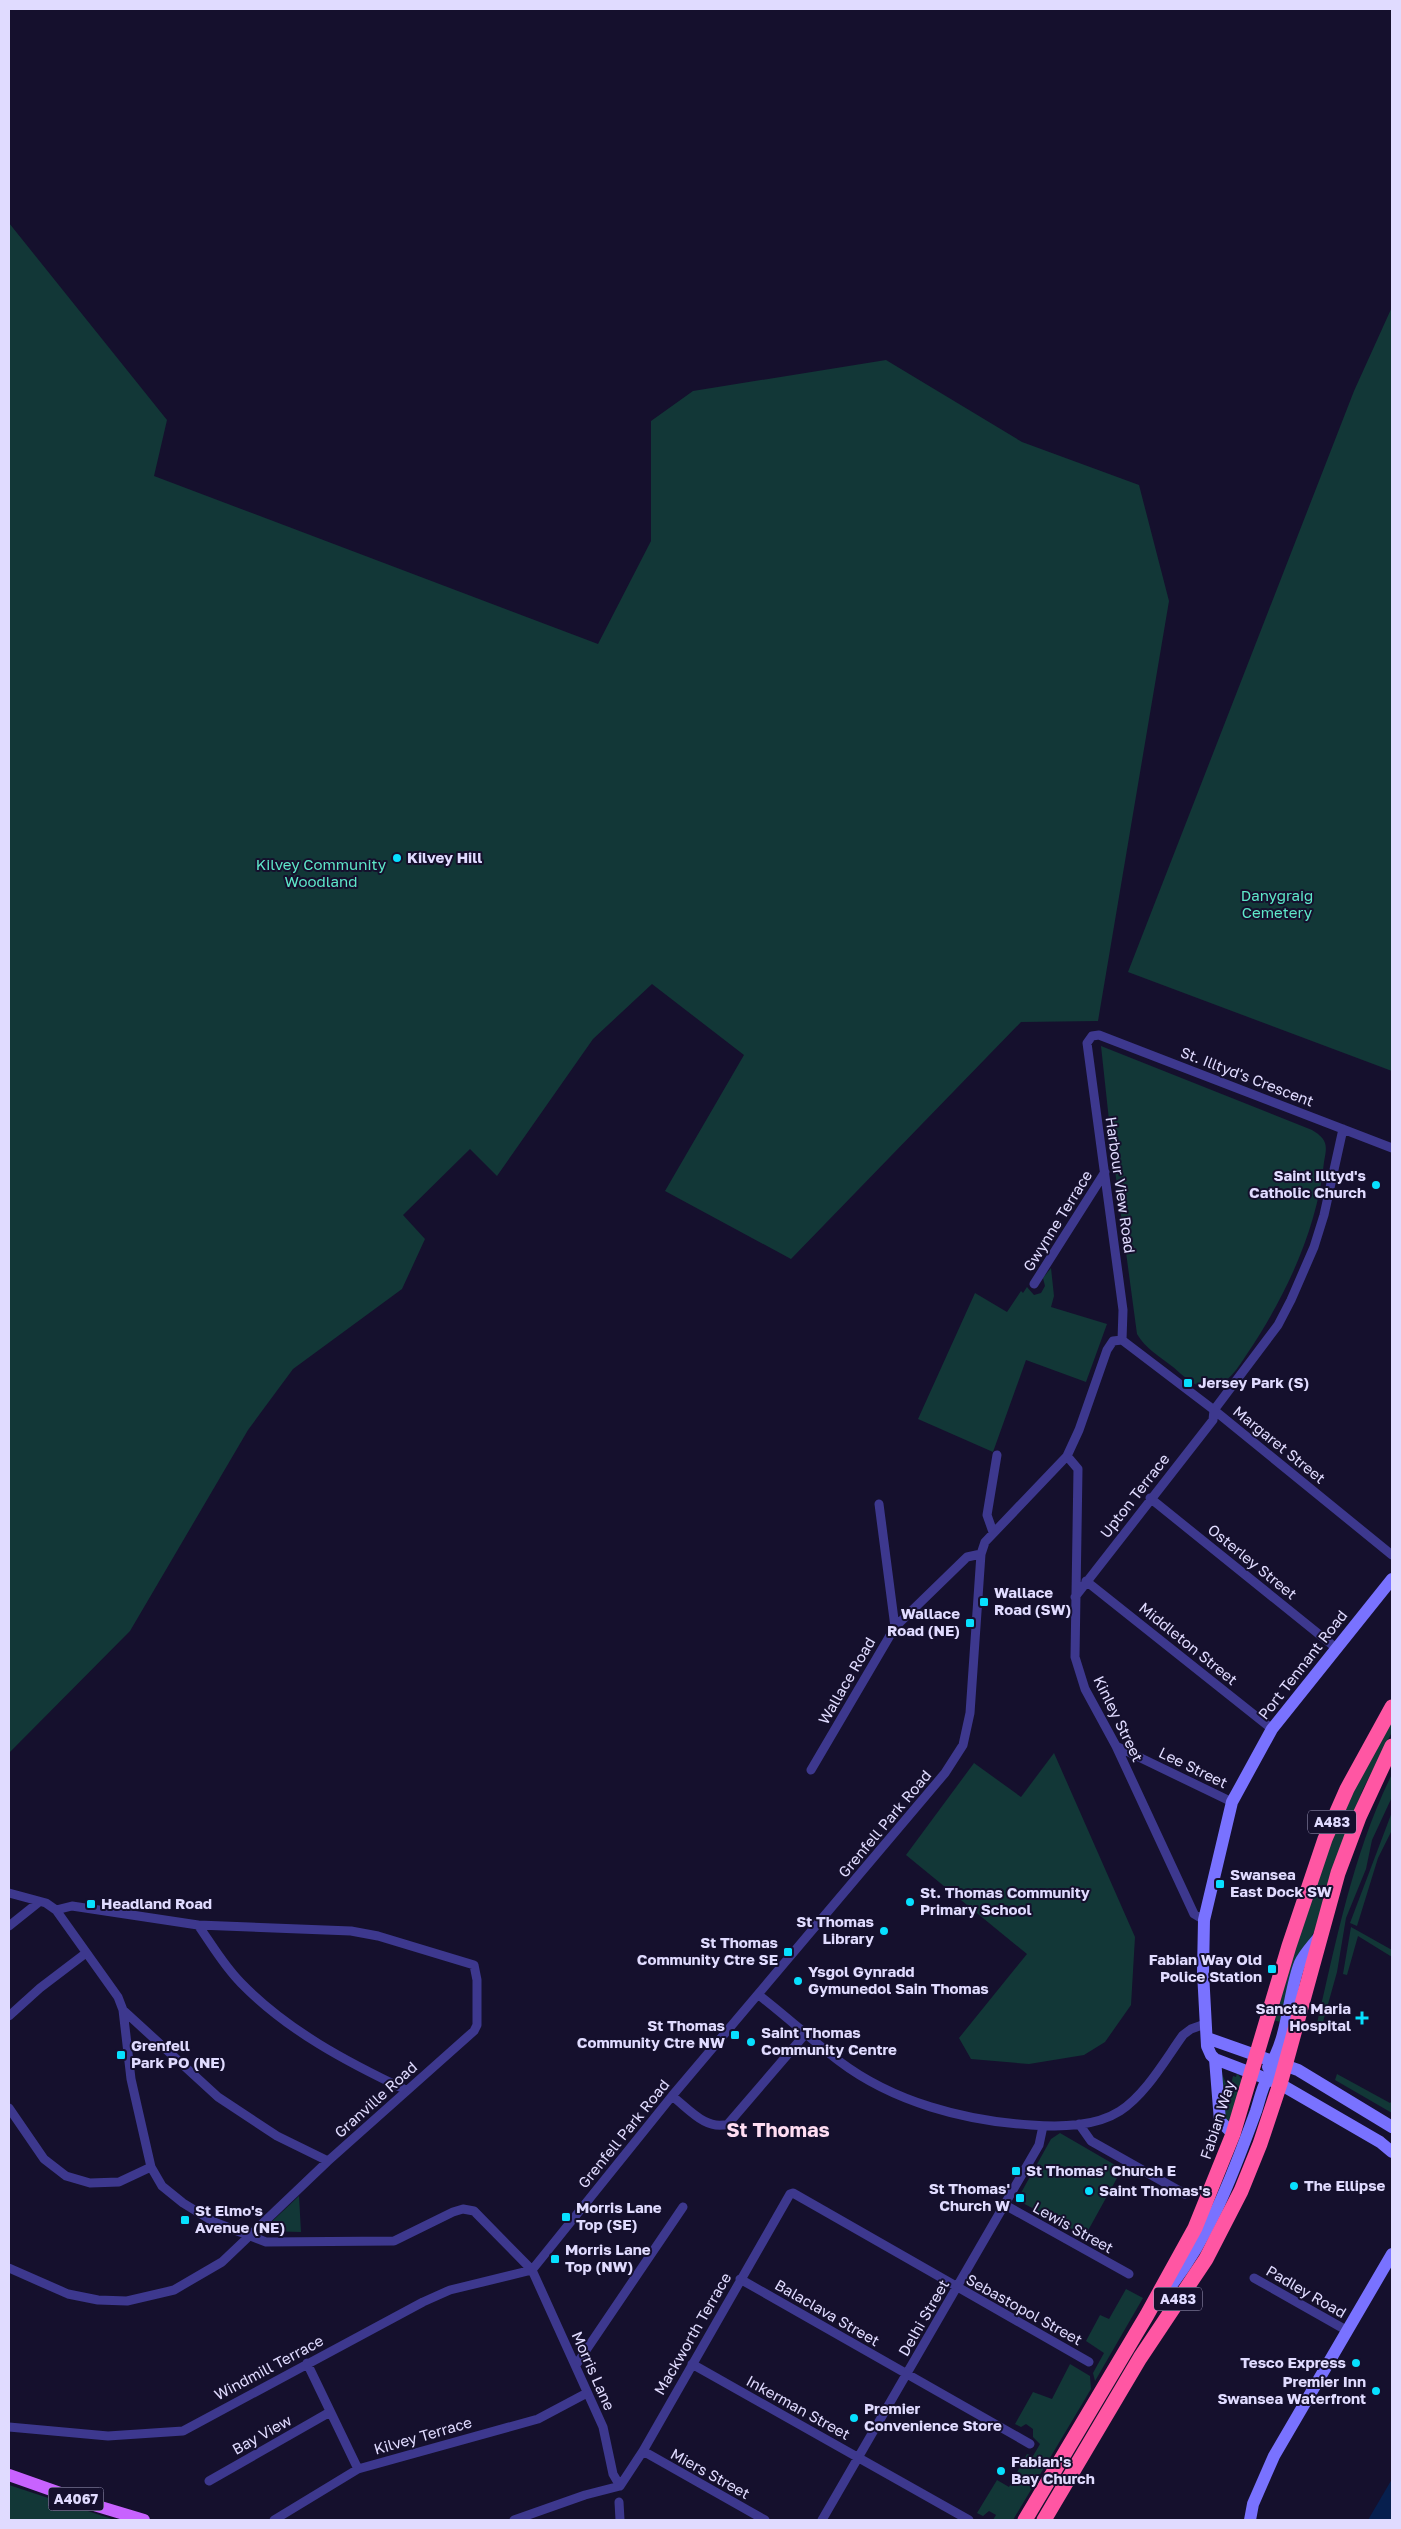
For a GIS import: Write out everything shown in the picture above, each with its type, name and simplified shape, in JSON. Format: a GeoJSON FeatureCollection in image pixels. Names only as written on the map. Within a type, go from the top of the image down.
{"type":"FeatureCollection","features":[{"type":"Feature","properties":{"kind":"highway","name":"Fabian Way"},"geometry":{"type":"LineString","coordinates":[[1044,2520],[1145,2350],[1218,2239],[1260,2144],[1266,2079],[1258,2056],[1289,1946],[1325,1838],[1347,1789],[1392,1707]]}},
{"type":"Feature","properties":{"kind":"highway","name":"Fabian Way"},"geometry":{"type":"LineString","coordinates":[[1025,2520],[1147,2315],[1195,2228],[1233,2134],[1266,2079],[1278,2063],[1356,1824],[1392,1746]]}},
{"type":"Feature","properties":{"kind":"main road","name":"A4067"},"geometry":{"type":"LineString","coordinates":[[9,2475],[94,2506],[144,2520]]}},
{"type":"Feature","properties":{"kind":"street","name":"St. Illtyd's Crescent"},"geometry":{"type":"LineString","coordinates":[[1092,1036],[1100,1035],[1392,1148]]}},
{"type":"Feature","properties":{"kind":"street","name":"Harbour View Road"},"geometry":{"type":"LineString","coordinates":[[1092,1036],[1087,1043],[1123,1310],[1122,1340]]}},
{"type":"Feature","properties":{"kind":"street","name":"Upton Terrace"},"geometry":{"type":"LineString","coordinates":[[1075,1597],[1150,1498],[1213,1420],[1214,1410],[1278,1325],[1314,1247],[1324,1215],[1342,1129]]}},
{"type":"Feature","properties":{"kind":"street","name":"Gwynne Terrace"},"geometry":{"type":"LineString","coordinates":[[1034,1284],[1105,1172]]}},
{"type":"Feature","properties":{"kind":"street","name":"Margaret Street"},"geometry":{"type":"LineString","coordinates":[[1122,1340],[1214,1410],[1392,1556]]}},
{"type":"Feature","properties":{"kind":"street","name":"Grenfell Park Road"},"geometry":{"type":"LineString","coordinates":[[532,2270],[672,2096],[760,1996],[946,1773],[963,1745],[970,1713],[981,1554],[985,1542],[1067,1456],[1079,1430],[1107,1350],[1113,1341],[1122,1340]]}},
{"type":"Feature","properties":{"kind":"street"},"geometry":{"type":"LineString","coordinates":[[993,1532],[987,1514],[997,1455]]}},
{"type":"Feature","properties":{"kind":"street","name":"Kinley Street"},"geometry":{"type":"LineString","coordinates":[[1067,1456],[1078,1469],[1075,1657],[1085,1689],[1116,1746],[1194,1914],[1204,1920]]}},
{"type":"Feature","properties":{"kind":"street","name":"Osterley Street"},"geometry":{"type":"LineString","coordinates":[[1150,1498],[1336,1648]]}},
{"type":"Feature","properties":{"kind":"street"},"geometry":{"type":"LineString","coordinates":[[879,1504],[894,1627]]}},
{"type":"Feature","properties":{"kind":"street","name":"Wallace Road"},"geometry":{"type":"LineString","coordinates":[[811,1770],[894,1627],[967,1557],[981,1554]]}},
{"type":"Feature","properties":{"kind":"street","name":"Port Tennant Road"},"geometry":{"type":"LineString","coordinates":[[1233,2134],[1220,2121],[1215,2059],[1210,2055],[1205,2024],[1203,1972],[1204,1920],[1232,1802],[1272,1729],[1392,1580]]}},
{"type":"Feature","properties":{"kind":"street","name":"Middleton Street"},"geometry":{"type":"LineString","coordinates":[[1086,1581],[1272,1729]]}},
{"type":"Feature","properties":{"kind":"street","name":"Lee Street"},"geometry":{"type":"LineString","coordinates":[[1116,1746],[1232,1802]]}},
{"type":"Feature","properties":{"kind":"street"},"geometry":{"type":"LineString","coordinates":[[9,1893],[42,1903],[56,1910],[118,1997],[123,2010],[218,2097],[277,2136],[328,2161]]}},
{"type":"Feature","properties":{"kind":"street"},"geometry":{"type":"LineString","coordinates":[[9,1926],[42,1903]]}},
{"type":"Feature","properties":{"kind":"street"},"geometry":{"type":"LineString","coordinates":[[56,1910],[72,1906],[198,1925],[241,1982],[276,2014],[308,2038],[358,2067],[406,2090]]}},
{"type":"Feature","properties":{"kind":"street","name":"Granville Road"},"geometry":{"type":"LineString","coordinates":[[9,2268],[68,2294],[98,2300],[127,2301],[174,2290],[222,2262],[250,2236],[258,2225],[406,2090],[474,2031],[477,2025],[477,1980],[474,1965],[378,1936],[351,1931],[198,1925]]}},
{"type":"Feature","properties":{"kind":"street"},"geometry":{"type":"LineString","coordinates":[[9,2016],[40,1988],[86,1953]]}},
{"type":"Feature","properties":{"kind":"street"},"geometry":{"type":"LineString","coordinates":[[760,1996],[807,2032],[840,2061],[896,2093],[968,2118],[1043,2126],[1080,2124],[1119,2111],[1130,2103],[1184,2036],[1191,2029],[1205,2024]]}},
{"type":"Feature","properties":{"kind":"street","name":"Morris Lane"},"geometry":{"type":"LineString","coordinates":[[123,2010],[131,2079],[151,2167],[162,2186],[183,2203],[214,2222],[266,2242],[394,2241],[463,2209],[474,2211],[532,2270],[576,2365],[602,2427],[613,2474],[620,2486]]}},
{"type":"Feature","properties":{"kind":"street"},"geometry":{"type":"LineString","coordinates":[[672,2096],[710,2125],[719,2127],[728,2124],[807,2032]]}},
{"type":"Feature","properties":{"kind":"street"},"geometry":{"type":"LineString","coordinates":[[1207,2038],[1278,2063],[1392,2127]]}},
{"type":"Feature","properties":{"kind":"street"},"geometry":{"type":"LineString","coordinates":[[1215,2059],[1266,2079],[1380,2142],[1392,2152]]}},
{"type":"Feature","properties":{"kind":"street"},"geometry":{"type":"LineString","coordinates":[[1147,2315],[1196,2251],[1236,2167],[1266,2079],[1268,2067],[1278,2063]]}},
{"type":"Feature","properties":{"kind":"street"},"geometry":{"type":"LineString","coordinates":[[9,2108],[44,2159],[66,2176],[90,2183],[119,2182],[151,2167]]}},
{"type":"Feature","properties":{"kind":"street"},"geometry":{"type":"LineString","coordinates":[[1080,2124],[1091,2140],[1185,2194]]}},
{"type":"Feature","properties":{"kind":"street","name":"Delhi Street"},"geometry":{"type":"LineString","coordinates":[[822,2520],[1039,2145],[1043,2126]]}},
{"type":"Feature","properties":{"kind":"street","name":"Sebastopol Street"},"geometry":{"type":"LineString","coordinates":[[790,2194],[793,2193],[1089,2362]]}},
{"type":"Feature","properties":{"kind":"street","name":"Mackworth Terrace"},"geometry":{"type":"LineString","coordinates":[[620,2486],[643,2451],[790,2194]]}},
{"type":"Feature","properties":{"kind":"street","name":"Lewis Street"},"geometry":{"type":"LineString","coordinates":[[1005,2205],[1128,2274]]}},
{"type":"Feature","properties":{"kind":"street"},"geometry":{"type":"LineString","coordinates":[[576,2365],[683,2207]]}},
{"type":"Feature","properties":{"kind":"street"},"geometry":{"type":"LineString","coordinates":[[1250,2520],[1264,2474],[1391,2254]]}},
{"type":"Feature","properties":{"kind":"street","name":"Windmill Terrace"},"geometry":{"type":"LineString","coordinates":[[9,2427],[108,2436],[174,2433],[450,2290],[532,2270]]}},
{"type":"Feature","properties":{"kind":"street","name":"Padley Road"},"geometry":{"type":"LineString","coordinates":[[1254,2278],[1346,2330]]}},
{"type":"Feature","properties":{"kind":"street","name":"Balaclava Street"},"geometry":{"type":"LineString","coordinates":[[740,2279],[1030,2444]]}},
{"type":"Feature","properties":{"kind":"street"},"geometry":{"type":"LineString","coordinates":[[307,2363],[358,2469]]}},
{"type":"Feature","properties":{"kind":"street","name":"Inkerman Street"},"geometry":{"type":"LineString","coordinates":[[692,2364],[969,2520]]}},
{"type":"Feature","properties":{"kind":"street","name":"Kilvey Terrace"},"geometry":{"type":"LineString","coordinates":[[274,2520],[358,2469],[538,2419],[587,2393]]}},
{"type":"Feature","properties":{"kind":"street","name":"Bay View"},"geometry":{"type":"LineString","coordinates":[[208,2481],[330,2412]]}},
{"type":"Feature","properties":{"kind":"street","name":"Miers Street"},"geometry":{"type":"LineString","coordinates":[[643,2451],[765,2520]]}},
{"type":"Feature","properties":{"kind":"street"},"geometry":{"type":"LineString","coordinates":[[514,2520],[585,2495],[620,2486]]}},
{"type":"Feature","properties":{"kind":"street"},"geometry":{"type":"LineString","coordinates":[[619,2502],[620,2520]]}},
{"type":"Feature","properties":{"kind":"green space","name":"Kilvey Community Woodland"},"geometry":{"type":"Polygon","coordinates":[[[9,223],[167,420],[154,476],[598,644],[651,541],[651,421],[693,391],[886,360],[1022,442],[1139,485],[1169,601],[1098,1021],[1021,1022],[791,1259],[665,1191],[744,1055],[652,984],[593,1039],[497,1176],[470,1149],[403,1215],[425,1239],[402,1289],[293,1369],[248,1430],[130,1631],[9,1753],[9,223]]]}},
{"type":"Feature","properties":{"kind":"green space","name":"Danygraig Cemetery"},"geometry":{"type":"Polygon","coordinates":[[[1392,307],[1392,1071],[1128,972],[1354,391],[1392,307]]]}},
{"type":"Feature","properties":{"kind":"green space"},"geometry":{"type":"Polygon","coordinates":[[[1101,1046],[1312,1130],[1325,1143],[1326,1148],[1320,1188],[1307,1238],[1297,1262],[1274,1310],[1247,1354],[1228,1379],[1218,1386],[1206,1387],[1191,1382],[1148,1348],[1137,1334],[1112,1148],[1101,1046]]]}},
{"type":"Feature","properties":{"kind":"green space"},"geometry":{"type":"Polygon","coordinates":[[[1051,1268],[1054,1296],[1051,1307],[1107,1324],[1086,1382],[1026,1360],[993,1452],[918,1419],[975,1293],[1007,1312],[1021,1291],[1023,1293],[1027,1287],[1034,1295],[1041,1293],[1045,1286],[1043,1278],[1051,1268]]]}},
{"type":"Feature","properties":{"kind":"green space"},"geometry":{"type":"Polygon","coordinates":[[[1392,1716],[1392,1732],[1363,1789],[1338,1854],[1314,1932],[1297,1961],[1281,2022],[1273,2020],[1310,1896],[1340,1817],[1392,1716]]]}},
{"type":"Feature","properties":{"kind":"green space"},"geometry":{"type":"Polygon","coordinates":[[[1054,1753],[1135,1937],[1131,2005],[1105,2042],[1084,2055],[1029,2064],[971,2059],[959,2038],[1027,1954],[906,1855],[974,1763],[1021,1797],[1054,1753]]]}},
{"type":"Feature","properties":{"kind":"green space"},"geometry":{"type":"Polygon","coordinates":[[[1392,1774],[1392,1797],[1372,1840],[1366,1869],[1346,1918],[1337,1972],[1321,2029],[1316,2028],[1356,1866],[1378,1804],[1392,1774]]]}},
{"type":"Feature","properties":{"kind":"green space"},"geometry":{"type":"Polygon","coordinates":[[[1392,1812],[1392,1830],[1378,1858],[1357,1926],[1350,1923],[1392,1812]]]}},
{"type":"Feature","properties":{"kind":"green space"},"geometry":{"type":"Polygon","coordinates":[[[1351,1927],[1392,1950],[1392,1957],[1358,1936],[1347,1975],[1343,1974],[1351,1927]]]}},
{"type":"Feature","properties":{"kind":"green space"},"geometry":{"type":"Polygon","coordinates":[[[1237,2073],[1243,2081],[1240,2088],[1231,2085],[1233,2076],[1236,2077],[1237,2073]]]}},
{"type":"Feature","properties":{"kind":"green space"},"geometry":{"type":"Polygon","coordinates":[[[1222,2074],[1228,2088],[1239,2092],[1230,2123],[1224,2122],[1222,2074]]]}},
{"type":"Feature","properties":{"kind":"green space"},"geometry":{"type":"Polygon","coordinates":[[[1337,2074],[1390,2103],[1392,2101],[1392,2113],[1335,2080],[1337,2074]]]}},
{"type":"Feature","properties":{"kind":"green space"},"geometry":{"type":"Polygon","coordinates":[[[1060,2133],[1122,2169],[1085,2236],[1017,2200],[1051,2139],[1060,2133]]]}},
{"type":"Feature","properties":{"kind":"green space"},"geometry":{"type":"Polygon","coordinates":[[[299,2196],[301,2232],[265,2231],[265,2228],[299,2196]]]}},
{"type":"Feature","properties":{"kind":"green space"},"geometry":{"type":"Polygon","coordinates":[[[1126,2289],[1143,2298],[1095,2381],[1093,2373],[1104,2353],[1086,2341],[1100,2315],[1109,2319],[1126,2289]]]}},
{"type":"Feature","properties":{"kind":"green space"},"geometry":{"type":"Polygon","coordinates":[[[1070,2364],[1090,2376],[1091,2389],[1013,2520],[993,2520],[996,2515],[989,2511],[983,2516],[977,2513],[997,2480],[1009,2487],[1027,2454],[1033,2456],[1040,2444],[1033,2437],[1033,2429],[1026,2424],[1021,2427],[1015,2424],[1033,2392],[1052,2399],[1070,2364]]]}},
{"type":"Feature","properties":{"kind":"green space"},"geometry":{"type":"Polygon","coordinates":[[[9,2485],[115,2520],[9,2520],[9,2485]]]}},
{"type":"Feature","properties":{"kind":"water"},"geometry":{"type":"Polygon","coordinates":[[[1392,2479],[1392,2520],[1368,2520],[1392,2479]]]}},
{"type":"Feature","properties":{"kind":"place","name":"Kilvey Hill"},"geometry":{"type":"Point","coordinates":[397,858]}},
{"type":"Feature","properties":{"kind":"place","name":"Saint Illtyd's Catholic Church"},"geometry":{"type":"Point","coordinates":[1376,1185]}},
{"type":"Feature","properties":{"kind":"place","name":"Jersey Park (S)"},"geometry":{"type":"Point","coordinates":[1188,1383]}},
{"type":"Feature","properties":{"kind":"place","name":"Wallace Road (SW)"},"geometry":{"type":"Point","coordinates":[984,1602]}},
{"type":"Feature","properties":{"kind":"place","name":"Wallace Road (NE)"},"geometry":{"type":"Point","coordinates":[970,1623]}},
{"type":"Feature","properties":{"kind":"place","name":"Swansea East Dock SW"},"geometry":{"type":"Point","coordinates":[1220,1884]}},
{"type":"Feature","properties":{"kind":"place","name":"St. Thomas Community Primary School"},"geometry":{"type":"Point","coordinates":[910,1902]}},
{"type":"Feature","properties":{"kind":"place","name":"Headland Road"},"geometry":{"type":"Point","coordinates":[91,1904]}},
{"type":"Feature","properties":{"kind":"place","name":"St Thomas Library"},"geometry":{"type":"Point","coordinates":[884,1931]}},
{"type":"Feature","properties":{"kind":"place","name":"St Thomas Community Ctre SE"},"geometry":{"type":"Point","coordinates":[788,1952]}},
{"type":"Feature","properties":{"kind":"place","name":"Fabian Way Old Police Station"},"geometry":{"type":"Point","coordinates":[1272,1969]}},
{"type":"Feature","properties":{"kind":"place","name":"Ysgol Gynradd Gymunedol Sain Thomas"},"geometry":{"type":"Point","coordinates":[798,1981]}},
{"type":"Feature","properties":{"kind":"place","name":"Sancta Maria Hospital"},"geometry":{"type":"Point","coordinates":[1362,2018]}},
{"type":"Feature","properties":{"kind":"place","name":"St Thomas Community Ctre NW"},"geometry":{"type":"Point","coordinates":[735,2035]}},
{"type":"Feature","properties":{"kind":"place","name":"Saint Thomas Community Centre"},"geometry":{"type":"Point","coordinates":[751,2042]}},
{"type":"Feature","properties":{"kind":"place","name":"Grenfell Park PO (NE)"},"geometry":{"type":"Point","coordinates":[121,2055]}},
{"type":"Feature","properties":{"kind":"place","name":"St Thomas' Church E"},"geometry":{"type":"Point","coordinates":[1016,2171]}},
{"type":"Feature","properties":{"kind":"place","name":"The Ellipse"},"geometry":{"type":"Point","coordinates":[1294,2186]}},
{"type":"Feature","properties":{"kind":"place","name":"Saint Thomas's"},"geometry":{"type":"Point","coordinates":[1089,2191]}},
{"type":"Feature","properties":{"kind":"place","name":"St Thomas' Church W"},"geometry":{"type":"Point","coordinates":[1020,2198]}},
{"type":"Feature","properties":{"kind":"place","name":"Morris Lane Top (SE)"},"geometry":{"type":"Point","coordinates":[566,2217]}},
{"type":"Feature","properties":{"kind":"place","name":"St Elmo's Avenue (NE)"},"geometry":{"type":"Point","coordinates":[185,2220]}},
{"type":"Feature","properties":{"kind":"place","name":"Morris Lane Top (NW)"},"geometry":{"type":"Point","coordinates":[555,2259]}},
{"type":"Feature","properties":{"kind":"place","name":"Tesco Express"},"geometry":{"type":"Point","coordinates":[1356,2363]}},
{"type":"Feature","properties":{"kind":"place","name":"Premier Inn Swansea Waterfront"},"geometry":{"type":"Point","coordinates":[1376,2391]}},
{"type":"Feature","properties":{"kind":"place","name":"Premier Convenience Store"},"geometry":{"type":"Point","coordinates":[854,2418]}},
{"type":"Feature","properties":{"kind":"place","name":"Fabian's Bay Church"},"geometry":{"type":"Point","coordinates":[1001,2471]}},
{"type":"Feature","properties":{"kind":"district","name":"St Thomas"},"geometry":{"type":"Point","coordinates":[778,2130]}}]}
